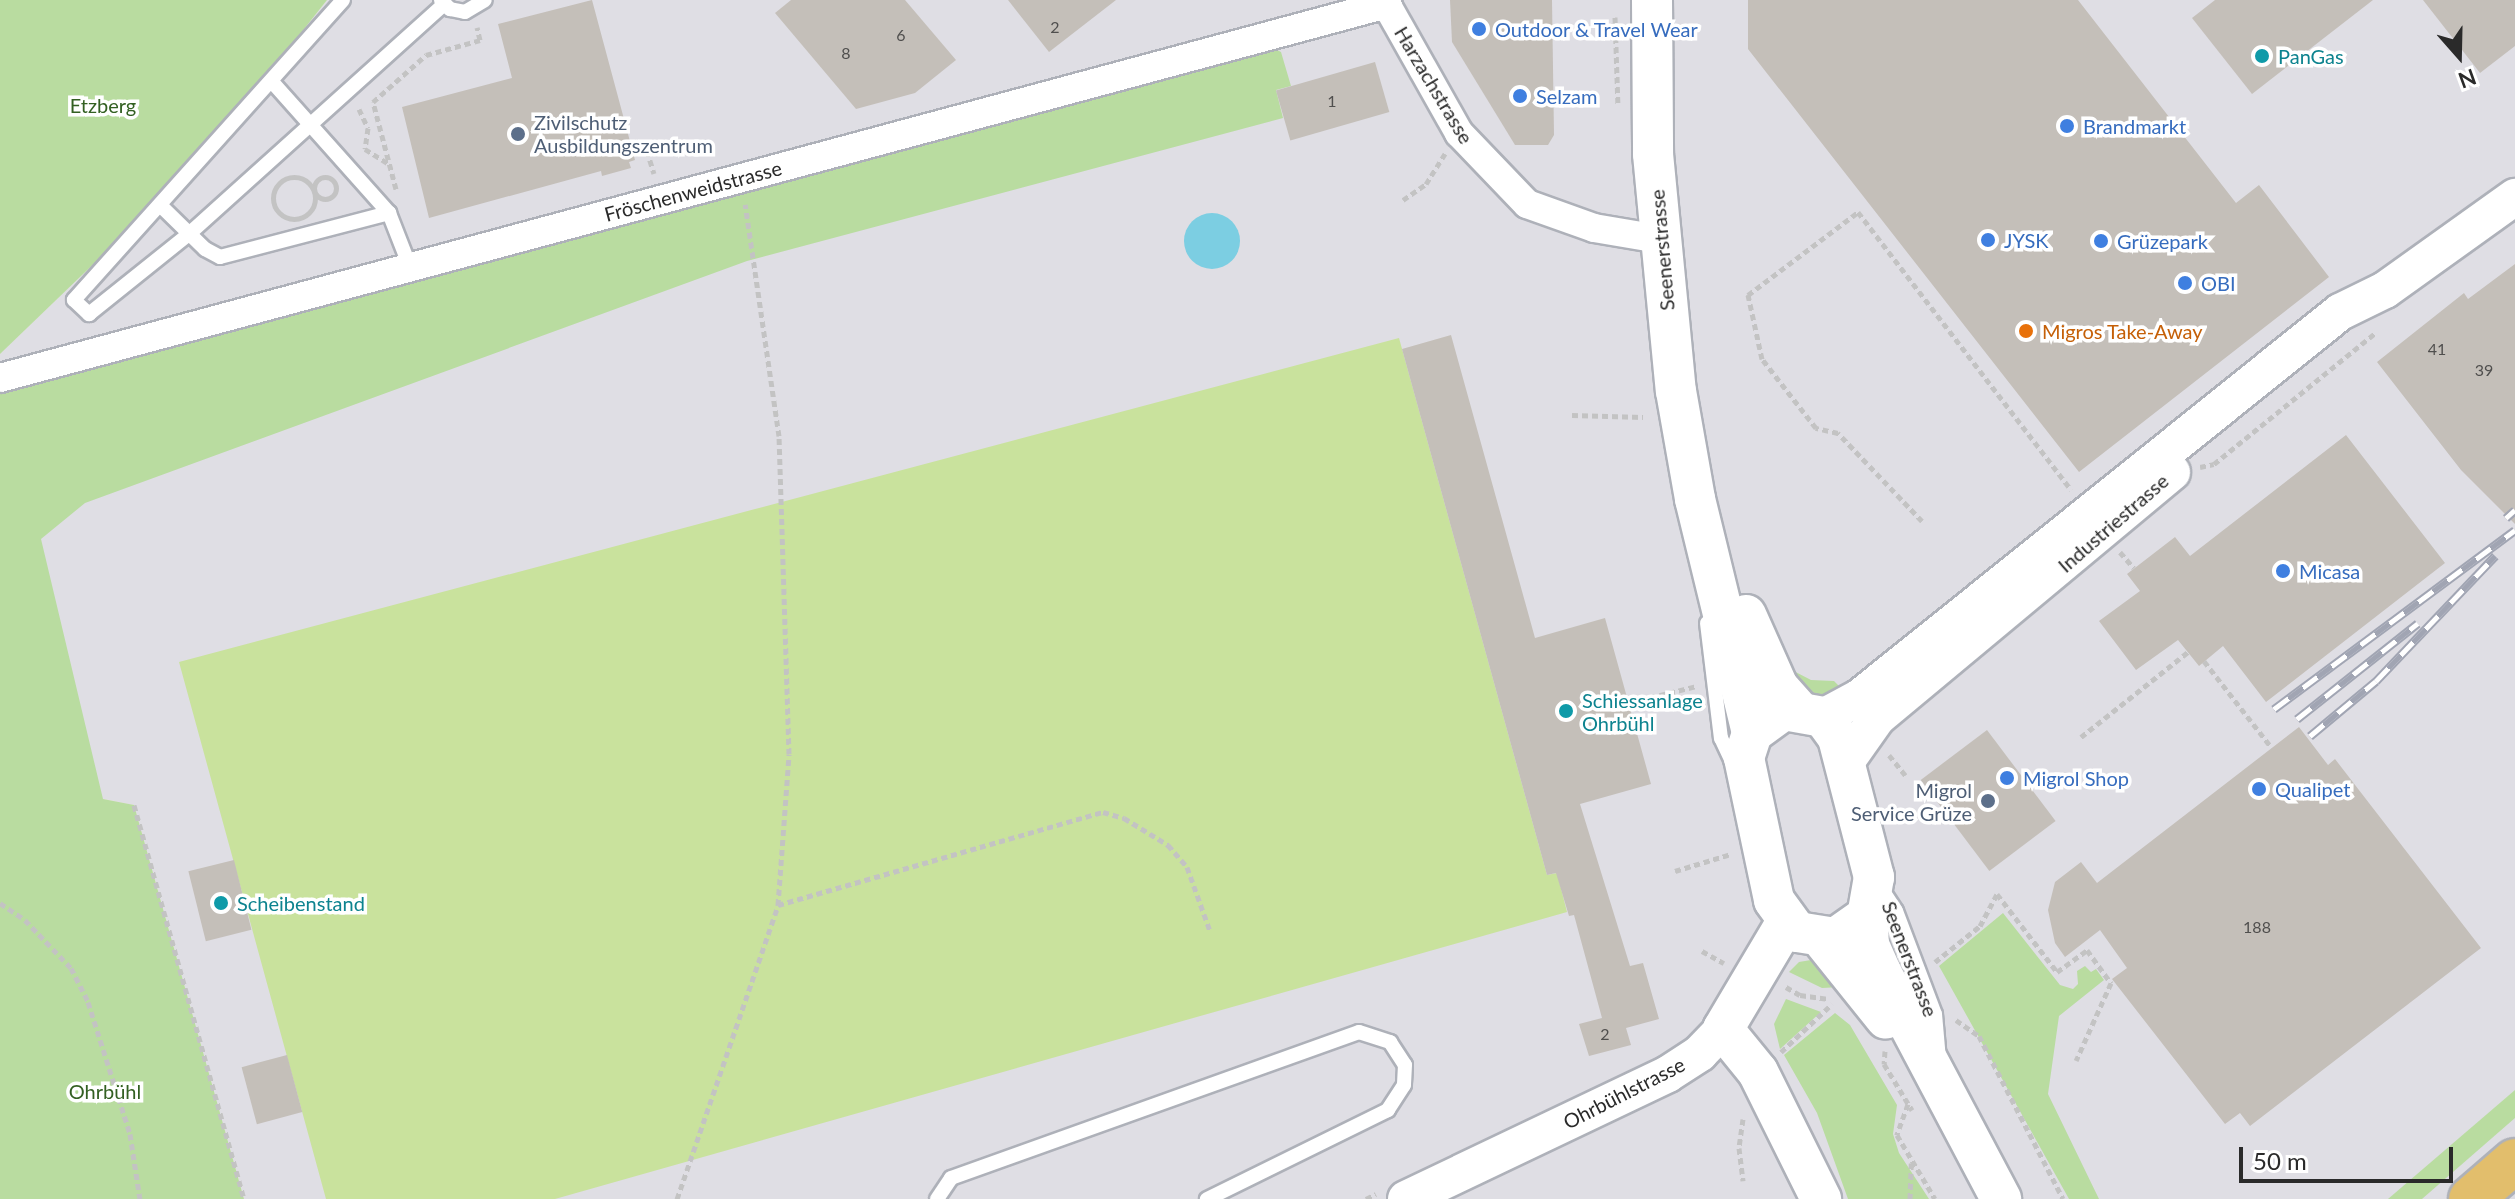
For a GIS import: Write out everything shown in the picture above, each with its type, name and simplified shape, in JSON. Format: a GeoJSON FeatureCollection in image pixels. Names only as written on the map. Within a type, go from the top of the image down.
{"type":"FeatureCollection","features":[{"type":"Feature","properties":{"kind":"main road","name":"Seenerstrasse"},"geometry":{"type":"LineString","coordinates":[[1652,0],[1659,239],[1695,499],[1749,704],[1752,733],[1744,758],[1774,900],[1786,923],[1822,939],[1925,1098],[2001,1199]]}},
{"type":"Feature","properties":{"kind":"main road","name":"Seenerstrasse"},"geometry":{"type":"LineString","coordinates":[[1695,499],[1778,687],[1863,754],[1871,896],[1869,945],[1925,1098]]}},
{"type":"Feature","properties":{"kind":"main road"},"geometry":{"type":"LineString","coordinates":[[1752,733],[1772,715],[1810,713]]}},
{"type":"Feature","properties":{"kind":"main road","name":"Seenerstrasse"},"geometry":{"type":"LineString","coordinates":[[1822,939],[1848,933],[1871,896]]}},
{"type":"Feature","properties":{"kind":"main road","name":"Ohrbühlstrasse"},"geometry":{"type":"LineString","coordinates":[[1723,1029],[1786,923]]}},
{"type":"Feature","properties":{"kind":"main road"},"geometry":{"type":"LineString","coordinates":[[1723,1029],[1758,1072],[1821,1199]]}},
{"type":"Feature","properties":{"kind":"main road"},"geometry":{"type":"LineString","coordinates":[[2471,1199],[2515,1161]]}},
{"type":"Feature","properties":{"kind":"street","name":"Harzachstrasse"},"geometry":{"type":"LineString","coordinates":[[1386,2],[1459,133],[1527,204],[1594,228],[1659,239]]}},
{"type":"Feature","properties":{"kind":"street","name":"Fröschenweidstrasse"},"geometry":{"type":"LineString","coordinates":[[0,378],[1386,2]]}},
{"type":"Feature","properties":{"kind":"street","name":"Industriestrasse"},"geometry":{"type":"LineString","coordinates":[[1810,713],[1860,697],[2340,312],[2385,290],[2515,197]]}},
{"type":"Feature","properties":{"kind":"street","name":"Industriestrasse"},"geometry":{"type":"LineString","coordinates":[[1863,754],[1877,718],[2343,334],[2385,290]]}},
{"type":"Feature","properties":{"kind":"street","name":"Ohrbühlstrasse"},"geometry":{"type":"LineString","coordinates":[[1406,1199],[1668,1074],[1700,1053],[1723,1029]]}},
{"type":"Feature","properties":{"kind":"lane"},"geometry":{"type":"LineString","coordinates":[[343,0],[273,83],[74,300],[89,314],[233,195],[442,2],[465,12],[485,0]]}},
{"type":"Feature","properties":{"kind":"lane"},"geometry":{"type":"LineString","coordinates":[[273,83],[389,213],[410,267]]}},
{"type":"Feature","properties":{"kind":"lane"},"geometry":{"type":"LineString","coordinates":[[160,205],[220,257],[389,213]]}},
{"type":"Feature","properties":{"kind":"lane","name":"Seenerstrasse"},"geometry":{"type":"LineString","coordinates":[[1695,499],[1721,738],[1749,789]]}},
{"type":"Feature","properties":{"kind":"lane"},"geometry":{"type":"LineString","coordinates":[[937,1199],[951,1178],[1359,1032],[1390,1042],[1405,1065],[1404,1085],[1388,1110],[1207,1199]]}},
{"type":"Feature","properties":{"kind":"path"},"geometry":{"type":"LineString","coordinates":[[1614,100],[1615,0]]}},
{"type":"Feature","properties":{"kind":"path"},"geometry":{"type":"LineString","coordinates":[[398,194],[373,102],[426,55],[480,40]]}},
{"type":"Feature","properties":{"kind":"path"},"geometry":{"type":"LineString","coordinates":[[349,88],[368,128],[365,149],[390,164]]}},
{"type":"Feature","properties":{"kind":"path"},"geometry":{"type":"LineString","coordinates":[[1403,200],[1426,184],[1459,133]]}},
{"type":"Feature","properties":{"kind":"path"},"geometry":{"type":"LineString","coordinates":[[233,195],[249,194],[275,209],[287,218],[306,215],[314,203],[313,189],[322,176],[336,185],[326,199],[313,189],[299,177],[285,178],[273,194],[275,209],[273,243]]}},
{"type":"Feature","properties":{"kind":"path"},"geometry":{"type":"LineString","coordinates":[[677,1199],[778,905],[789,754],[786,570],[779,436],[740,178]]}},
{"type":"Feature","properties":{"kind":"path"},"geometry":{"type":"LineString","coordinates":[[1922,521],[1838,433],[1816,428],[1762,359],[1748,295],[1858,212],[2076,497]]}},
{"type":"Feature","properties":{"kind":"path"},"geometry":{"type":"LineString","coordinates":[[2214,464],[2381,328]]}},
{"type":"Feature","properties":{"kind":"path"},"geometry":{"type":"LineString","coordinates":[[1572,415],[1643,417]]}},
{"type":"Feature","properties":{"kind":"path"},"geometry":{"type":"LineString","coordinates":[[2117,548],[2134,568]]}},
{"type":"Feature","properties":{"kind":"path"},"geometry":{"type":"LineString","coordinates":[[2081,737],[2188,652]]}},
{"type":"Feature","properties":{"kind":"path"},"geometry":{"type":"LineString","coordinates":[[2204,661],[2272,748]]}},
{"type":"Feature","properties":{"kind":"path"},"geometry":{"type":"LineString","coordinates":[[1640,700],[1698,686]]}},
{"type":"Feature","properties":{"kind":"path"},"geometry":{"type":"LineString","coordinates":[[1863,754],[1905,775]]}},
{"type":"Feature","properties":{"kind":"path"},"geometry":{"type":"LineString","coordinates":[[134,805],[244,1199]]}},
{"type":"Feature","properties":{"kind":"path"},"geometry":{"type":"LineString","coordinates":[[778,905],[1103,812],[1124,818],[1168,845],[1187,867],[1210,931]]}},
{"type":"Feature","properties":{"kind":"path"},"geometry":{"type":"LineString","coordinates":[[1675,871],[1736,852]]}},
{"type":"Feature","properties":{"kind":"path"},"geometry":{"type":"LineString","coordinates":[[1932,965],[1980,926],[1997,894],[2057,972],[2087,950],[2111,983],[2076,1061]]}},
{"type":"Feature","properties":{"kind":"path"},"geometry":{"type":"LineString","coordinates":[[0,903],[25,920],[71,968],[88,1002],[130,1134],[140,1199]]}},
{"type":"Feature","properties":{"kind":"path"},"geometry":{"type":"LineString","coordinates":[[1702,951],[1724,963]]}},
{"type":"Feature","properties":{"kind":"path"},"geometry":{"type":"LineString","coordinates":[[1777,1055],[1838,998],[1818,1000],[1786,987]]}},
{"type":"Feature","properties":{"kind":"path"},"geometry":{"type":"LineString","coordinates":[[1954,1019],[1979,1036],[2063,1199]]}},
{"type":"Feature","properties":{"kind":"path"},"geometry":{"type":"LineString","coordinates":[[1884,1064],[1925,1098],[1897,1135],[1935,1199]]}},
{"type":"Feature","properties":{"kind":"path"},"geometry":{"type":"LineString","coordinates":[[1743,1181],[1739,1148],[1744,1112]]}},
{"type":"Feature","properties":{"kind":"path"},"geometry":{"type":"LineString","coordinates":[[1910,1199],[1911,1162]]}},
{"type":"Feature","properties":{"kind":"shaded area"},"geometry":{"type":"Polygon","coordinates":[[[327,0],[2515,0],[2515,1199],[244,1199],[134,805],[0,778],[0,354],[106,252],[251,96],[327,0]]]}},
{"type":"Feature","properties":{"kind":"green space","name":"Etzberg"},"geometry":{"type":"Polygon","coordinates":[[[0,0],[327,0],[251,96],[106,252],[0,354],[0,0]]]}},
{"type":"Feature","properties":{"kind":"green space","name":"Ohrbühl"},"geometry":{"type":"Polygon","coordinates":[[[1256,39],[1281,52],[1291,86],[1276,90],[1283,118],[747,261],[85,503],[41,539],[103,799],[134,805],[244,1199],[0,1199],[0,378],[1256,39]]]}},
{"type":"Feature","properties":{"kind":"green space"},"geometry":{"type":"Polygon","coordinates":[[[1399,338],[1547,875],[1557,873],[1567,912],[555,1199],[326,1199],[179,662],[1399,338]]]}},
{"type":"Feature","properties":{"kind":"green space"},"geometry":{"type":"Polygon","coordinates":[[[1784,666],[1811,680],[1834,681],[1846,693],[1828,698],[1810,695],[1784,666]]]}},
{"type":"Feature","properties":{"kind":"green space"},"geometry":{"type":"Polygon","coordinates":[[[2003,913],[2060,985],[2073,989],[2078,984],[2077,971],[2085,966],[2091,972],[2096,969],[2104,980],[2059,1016],[2048,1094],[2099,1199],[2069,1199],[1939,966],[2003,913]]]}},
{"type":"Feature","properties":{"kind":"green space"},"geometry":{"type":"Polygon","coordinates":[[[1817,959],[1841,987],[1822,988],[1789,972],[1799,962],[1817,959]]]}},
{"type":"Feature","properties":{"kind":"green space"},"geometry":{"type":"Polygon","coordinates":[[[1786,999],[1821,1012],[1780,1049],[1774,1024],[1786,999]]]}},
{"type":"Feature","properties":{"kind":"green space"},"geometry":{"type":"Polygon","coordinates":[[[1835,1013],[1850,1025],[1897,1105],[1893,1134],[1899,1153],[1929,1199],[1848,1199],[1817,1113],[1784,1055],[1835,1013]]]}},
{"type":"Feature","properties":{"kind":"green space"},"geometry":{"type":"Polygon","coordinates":[[[2515,1090],[2515,1118],[2422,1199],[2388,1199],[2515,1090]]]}},
{"type":"Feature","properties":{"kind":"water"},"geometry":{"type":"Polygon","coordinates":[[[1212,213],[1232,221],[1240,241],[1232,261],[1212,269],[1192,261],[1184,241],[1192,221],[1212,213]]]}},
{"type":"Feature","properties":{"kind":"building","name":"Zivilschutz Ausbildungszentrum"},"geometry":{"type":"Polygon","coordinates":[[[592,0],[635,160],[629,162],[631,168],[602,176],[601,171],[429,218],[402,107],[512,78],[498,24],[592,0]]]}},
{"type":"Feature","properties":{"kind":"building"},"geometry":{"type":"Polygon","coordinates":[[[791,0],[905,0],[956,60],[915,93],[856,109],[775,13],[791,0]]]}},
{"type":"Feature","properties":{"kind":"building"},"geometry":{"type":"Polygon","coordinates":[[[1008,0],[1116,0],[1049,52],[1008,0]]]}},
{"type":"Feature","properties":{"kind":"building"},"geometry":{"type":"Polygon","coordinates":[[[1450,0],[1552,0],[1554,135],[1548,145],[1515,145],[1452,42],[1450,0]]]}},
{"type":"Feature","properties":{"kind":"building","name":"Grüzepark"},"geometry":{"type":"Polygon","coordinates":[[[1748,0],[2078,0],[2236,203],[2259,185],[2329,277],[2079,472],[1748,49],[1748,0]]]}},
{"type":"Feature","properties":{"kind":"building","name":"PanGas"},"geometry":{"type":"Polygon","coordinates":[[[2215,0],[2373,0],[2252,94],[2192,18],[2215,0]]]}},
{"type":"Feature","properties":{"kind":"building"},"geometry":{"type":"Polygon","coordinates":[[[2423,0],[2515,0],[2515,46],[2480,73],[2423,0]]]}},
{"type":"Feature","properties":{"kind":"building"},"geometry":{"type":"Polygon","coordinates":[[[1375,62],[1389,112],[1290,140],[1276,90],[1375,62]]]}},
{"type":"Feature","properties":{"kind":"building"},"geometry":{"type":"Polygon","coordinates":[[[2515,264],[2515,524],[2461,470],[2377,362],[2464,293],[2468,299],[2515,264]]]}},
{"type":"Feature","properties":{"kind":"building","name":"Schiessanlage Ohrbühl"},"geometry":{"type":"Polygon","coordinates":[[[1451,335],[1535,638],[1605,618],[1651,784],[1580,804],[1630,966],[1643,963],[1659,1019],[1626,1028],[1631,1045],[1589,1056],[1579,1024],[1602,1018],[1574,915],[1569,916],[1556,873],[1547,875],[1402,349],[1451,335]]]}},
{"type":"Feature","properties":{"kind":"building","name":"Micasa"},"geometry":{"type":"Polygon","coordinates":[[[2346,435],[2445,563],[2266,702],[2223,646],[2199,666],[2178,640],[2136,670],[2099,621],[2140,591],[2127,574],[2175,537],[2190,556],[2346,435]]]}},
{"type":"Feature","properties":{"kind":"building"},"geometry":{"type":"Polygon","coordinates":[[[2299,727],[2328,765],[2335,759],[2481,948],[2250,1126],[2240,1113],[2225,1124],[2112,979],[2127,968],[2100,930],[2065,957],[2055,943],[2048,910],[2055,882],[2081,862],[2097,883],[2299,727]]]}},
{"type":"Feature","properties":{"kind":"building","name":"Migrol Service Grüze"},"geometry":{"type":"Polygon","coordinates":[[[1987,730],[2056,821],[1989,871],[1921,780],[1987,730]]]}},
{"type":"Feature","properties":{"kind":"building"},"geometry":{"type":"Polygon","coordinates":[[[234,860],[251,930],[206,941],[188,871],[234,860]]]}},
{"type":"Feature","properties":{"kind":"building"},"geometry":{"type":"Polygon","coordinates":[[[287,1055],[302,1112],[257,1124],[242,1067],[287,1055]]]}},
{"type":"Feature","properties":{"kind":"railway"},"geometry":{"type":"LineString","coordinates":[[2506,518],[2515,510]]}},
{"type":"Feature","properties":{"kind":"railway"},"geometry":{"type":"LineString","coordinates":[[2274,709],[2515,530]]}},
{"type":"Feature","properties":{"kind":"railway"},"geometry":{"type":"LineString","coordinates":[[2310,736],[2376,681],[2495,556]]}},
{"type":"Feature","properties":{"kind":"railway"},"geometry":{"type":"LineString","coordinates":[[2297,719],[2418,623]]}},
{"type":"Feature","properties":{"kind":"place","name":"Outdoor & Travel Wear"},"geometry":{"type":"Point","coordinates":[1479,29]}},
{"type":"Feature","properties":{"kind":"place","name":"PanGas"},"geometry":{"type":"Point","coordinates":[2262,56]}},
{"type":"Feature","properties":{"kind":"place","name":"Selzam"},"geometry":{"type":"Point","coordinates":[1520,96]}},
{"type":"Feature","properties":{"kind":"place","name":"Brandmarkt"},"geometry":{"type":"Point","coordinates":[2067,126]}},
{"type":"Feature","properties":{"kind":"place","name":"Zivilschutz Ausbildungszentrum"},"geometry":{"type":"Point","coordinates":[518,134]}},
{"type":"Feature","properties":{"kind":"place","name":"JYSK"},"geometry":{"type":"Point","coordinates":[1988,240]}},
{"type":"Feature","properties":{"kind":"place","name":"Grüzepark"},"geometry":{"type":"Point","coordinates":[2101,241]}},
{"type":"Feature","properties":{"kind":"place","name":"OBI"},"geometry":{"type":"Point","coordinates":[2185,283]}},
{"type":"Feature","properties":{"kind":"place","name":"Migros Take-Away"},"geometry":{"type":"Point","coordinates":[2026,331]}},
{"type":"Feature","properties":{"kind":"place","name":"Micasa"},"geometry":{"type":"Point","coordinates":[2283,571]}},
{"type":"Feature","properties":{"kind":"place","name":"Schiessanlage Ohrbühl"},"geometry":{"type":"Point","coordinates":[1566,711]}},
{"type":"Feature","properties":{"kind":"place","name":"Migrol Shop"},"geometry":{"type":"Point","coordinates":[2007,778]}},
{"type":"Feature","properties":{"kind":"place","name":"Qualipet"},"geometry":{"type":"Point","coordinates":[2259,789]}},
{"type":"Feature","properties":{"kind":"place","name":"Migrol Service Grüze"},"geometry":{"type":"Point","coordinates":[1988,801]}},
{"type":"Feature","properties":{"kind":"place","name":"Scheibenstand"},"geometry":{"type":"Point","coordinates":[221,903]}}]}
